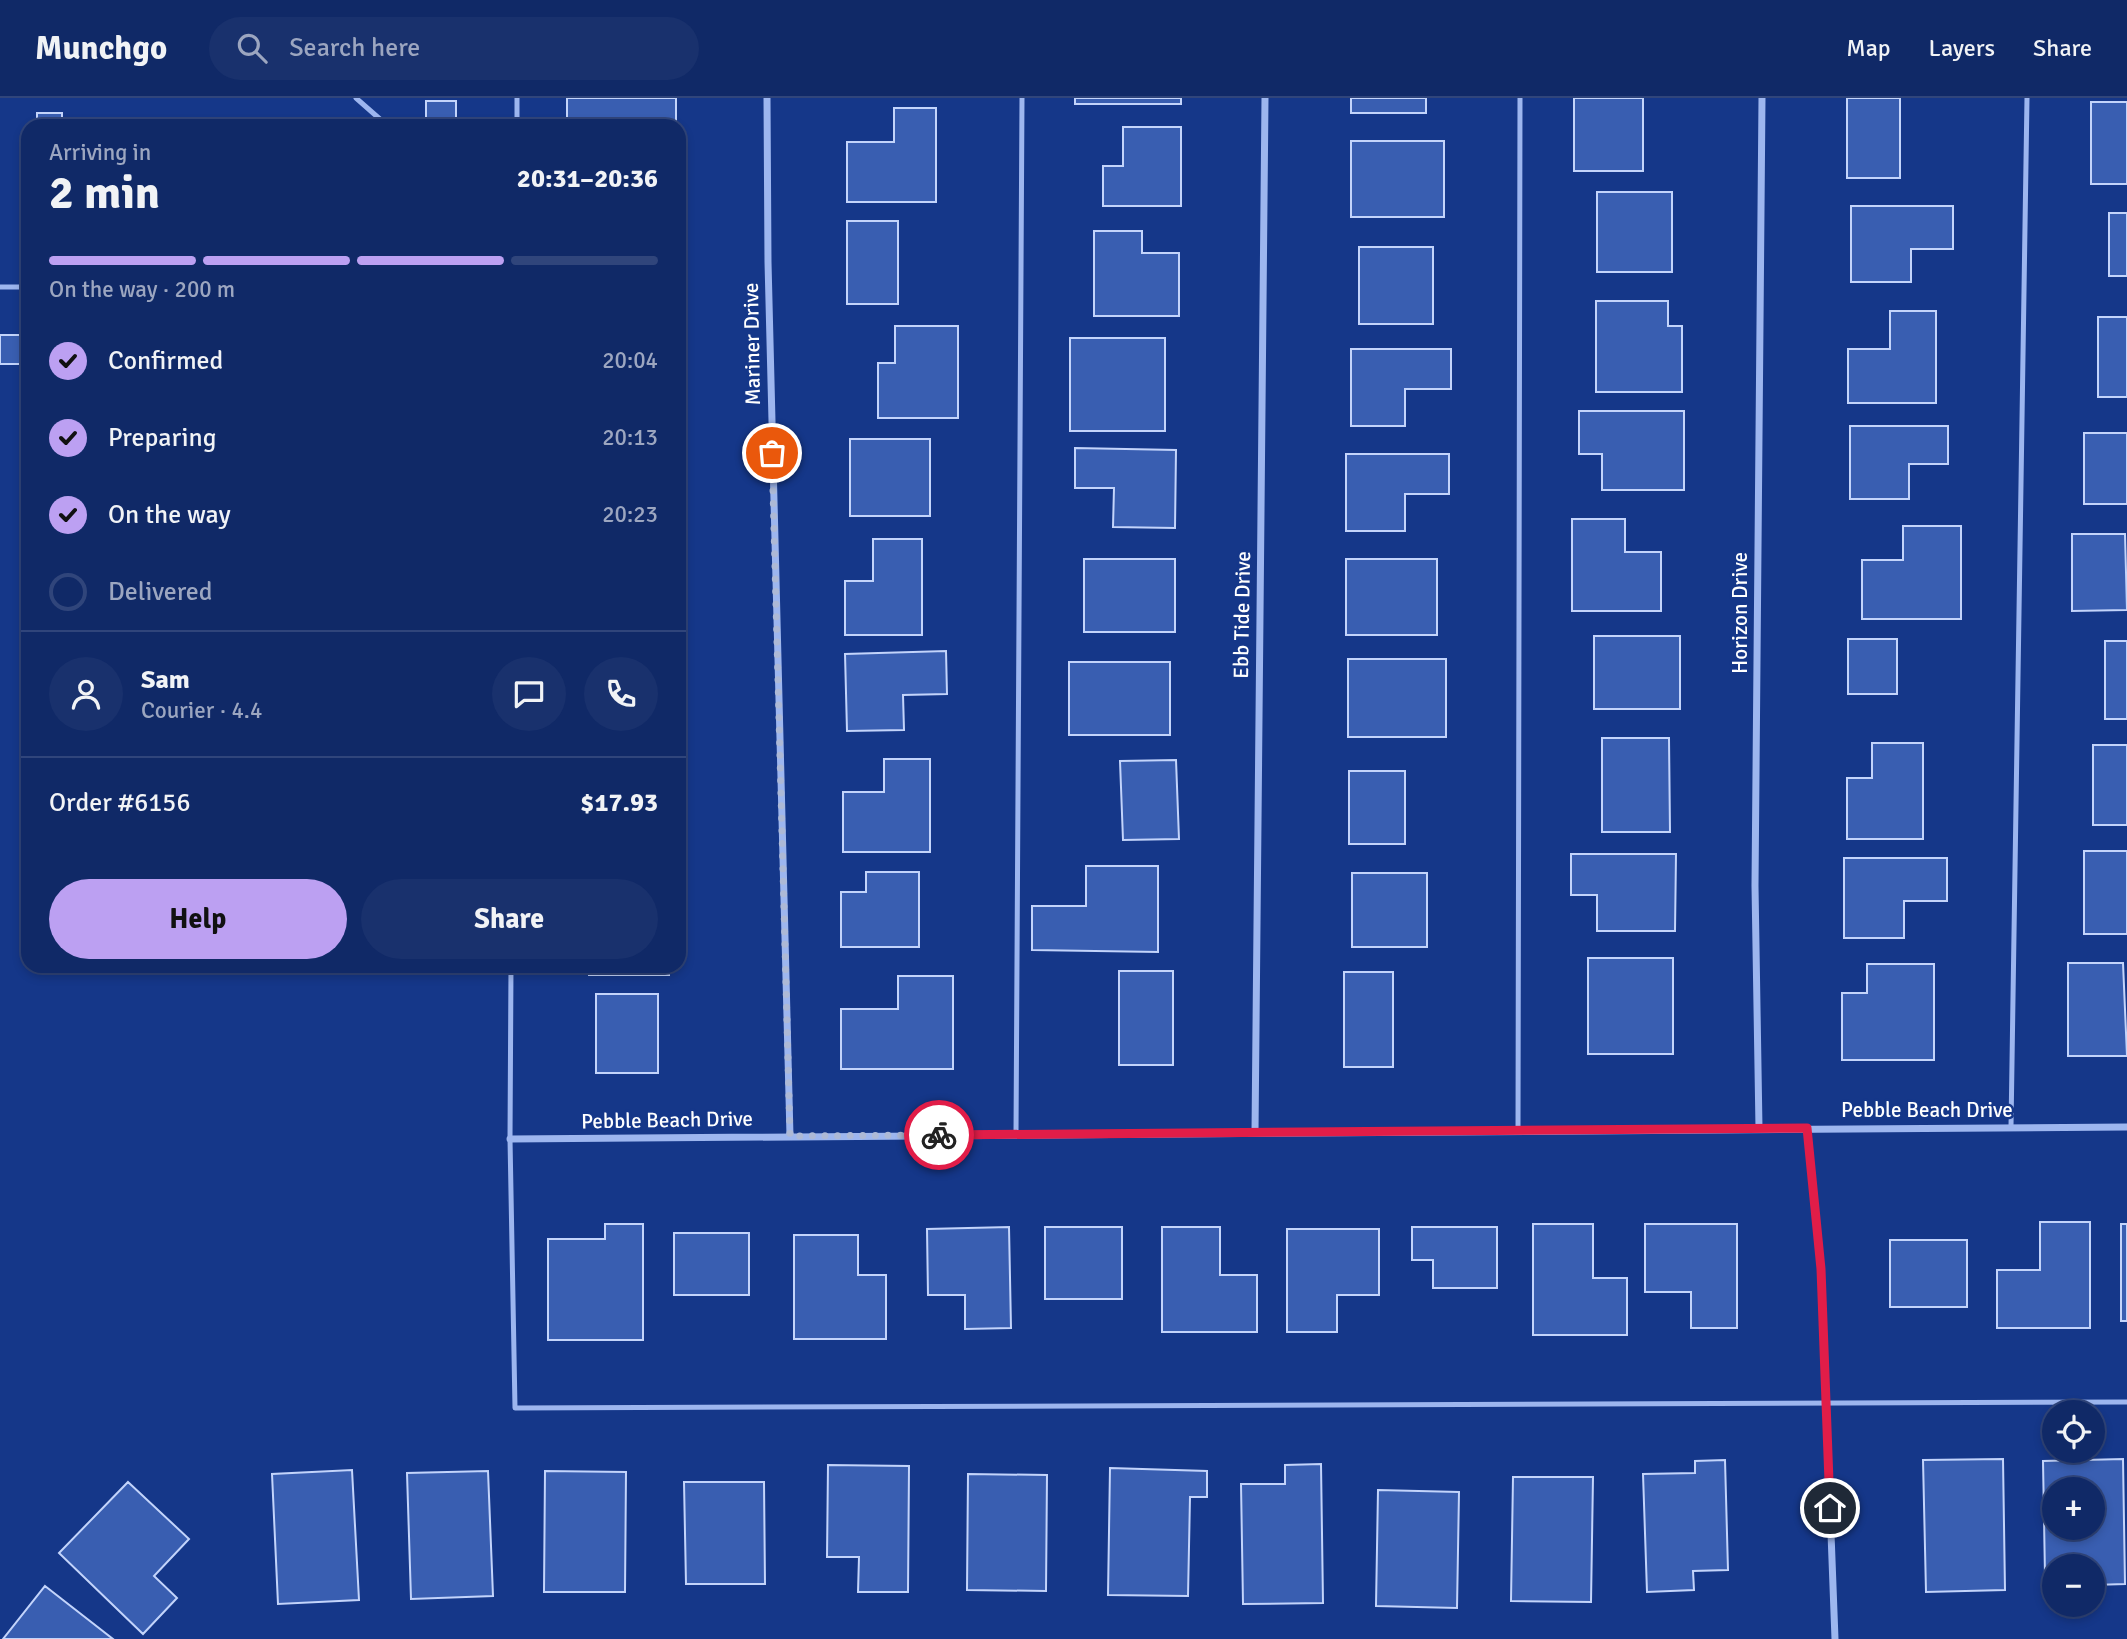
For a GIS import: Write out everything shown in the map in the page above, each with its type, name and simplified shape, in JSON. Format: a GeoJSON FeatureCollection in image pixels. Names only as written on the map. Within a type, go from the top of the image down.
{"type":"FeatureCollection","features":[{"type":"Feature","properties":{"kind":"street","name":"Mariner Drive"},"geometry":{"type":"LineString","coordinates":[[767,98],[768,262],[790,1136]]}},
{"type":"Feature","properties":{"kind":"street","name":"Ebb Tide Drive"},"geometry":{"type":"LineString","coordinates":[[1255,1132],[1265,98]]}},
{"type":"Feature","properties":{"kind":"street","name":"Horizon Drive"},"geometry":{"type":"LineString","coordinates":[[1759,1128],[1755,872],[1762,98]]}},
{"type":"Feature","properties":{"kind":"street","name":"Pebble Beach Drive"},"geometry":{"type":"LineString","coordinates":[[510,1139],[2127,1127]]}},
{"type":"Feature","properties":{"kind":"street"},"geometry":{"type":"LineString","coordinates":[[1807,1128],[1821,1269],[1835,1639]]}},
{"type":"Feature","properties":{"kind":"lane"},"geometry":{"type":"LineString","coordinates":[[356,98],[380,119]]}},
{"type":"Feature","properties":{"kind":"lane"},"geometry":{"type":"LineString","coordinates":[[517,98],[517,119]]}},
{"type":"Feature","properties":{"kind":"lane"},"geometry":{"type":"LineString","coordinates":[[1016,1134],[1022,98]]}},
{"type":"Feature","properties":{"kind":"lane"},"geometry":{"type":"LineString","coordinates":[[1518,1130],[1520,98]]}},
{"type":"Feature","properties":{"kind":"lane"},"geometry":{"type":"LineString","coordinates":[[2011,1127],[2027,98]]}},
{"type":"Feature","properties":{"kind":"lane"},"geometry":{"type":"LineString","coordinates":[[0,287],[21,287]]}},
{"type":"Feature","properties":{"kind":"lane"},"geometry":{"type":"LineString","coordinates":[[511,973],[510,1139],[515,1408],[2127,1402]]}},
{"type":"Feature","properties":{"kind":"building"},"geometry":{"type":"Polygon","coordinates":[[[567,98],[676,98],[676,119],[567,119],[567,98]]]}},
{"type":"Feature","properties":{"kind":"building"},"geometry":{"type":"Polygon","coordinates":[[[1075,98],[1181,98],[1181,104],[1075,104],[1075,98]]]}},
{"type":"Feature","properties":{"kind":"building"},"geometry":{"type":"Polygon","coordinates":[[[1351,98],[1426,98],[1426,113],[1351,113],[1351,98]]]}},
{"type":"Feature","properties":{"kind":"building"},"geometry":{"type":"Polygon","coordinates":[[[1574,98],[1643,98],[1643,171],[1574,171],[1574,98]]]}},
{"type":"Feature","properties":{"kind":"building"},"geometry":{"type":"Polygon","coordinates":[[[1847,98],[1900,98],[1900,178],[1847,178],[1847,98]]]}},
{"type":"Feature","properties":{"kind":"building"},"geometry":{"type":"Polygon","coordinates":[[[426,101],[456,101],[456,119],[426,119],[426,101]]]}},
{"type":"Feature","properties":{"kind":"building"},"geometry":{"type":"Polygon","coordinates":[[[2091,102],[2127,102],[2127,184],[2091,184],[2091,102]]]}},
{"type":"Feature","properties":{"kind":"building"},"geometry":{"type":"Polygon","coordinates":[[[894,108],[936,108],[936,202],[847,202],[847,142],[894,142],[894,108]]]}},
{"type":"Feature","properties":{"kind":"building"},"geometry":{"type":"Polygon","coordinates":[[[37,113],[62,113],[62,119],[37,119],[37,113]]]}},
{"type":"Feature","properties":{"kind":"building"},"geometry":{"type":"Polygon","coordinates":[[[1123,127],[1181,127],[1181,206],[1103,206],[1103,166],[1123,166],[1123,127]]]}},
{"type":"Feature","properties":{"kind":"building"},"geometry":{"type":"Polygon","coordinates":[[[1351,141],[1444,141],[1444,217],[1351,217],[1351,141]]]}},
{"type":"Feature","properties":{"kind":"building"},"geometry":{"type":"Polygon","coordinates":[[[1597,192],[1672,192],[1672,272],[1597,272],[1597,192]]]}},
{"type":"Feature","properties":{"kind":"building"},"geometry":{"type":"Polygon","coordinates":[[[1851,206],[1953,206],[1953,249],[1911,249],[1911,282],[1851,282],[1851,206]]]}},
{"type":"Feature","properties":{"kind":"building"},"geometry":{"type":"Polygon","coordinates":[[[2109,213],[2127,213],[2127,276],[2109,276],[2109,213]]]}},
{"type":"Feature","properties":{"kind":"building"},"geometry":{"type":"Polygon","coordinates":[[[847,221],[898,221],[898,304],[847,304],[847,221]]]}},
{"type":"Feature","properties":{"kind":"building"},"geometry":{"type":"Polygon","coordinates":[[[1094,231],[1142,231],[1142,253],[1179,253],[1179,316],[1094,316],[1094,231]]]}},
{"type":"Feature","properties":{"kind":"building"},"geometry":{"type":"Polygon","coordinates":[[[1359,247],[1433,247],[1433,324],[1359,324],[1359,247]]]}},
{"type":"Feature","properties":{"kind":"building"},"geometry":{"type":"Polygon","coordinates":[[[1596,301],[1668,301],[1668,326],[1682,326],[1682,392],[1596,392],[1596,301]]]}},
{"type":"Feature","properties":{"kind":"building"},"geometry":{"type":"Polygon","coordinates":[[[1890,311],[1936,311],[1936,403],[1848,403],[1848,349],[1890,349],[1890,311]]]}},
{"type":"Feature","properties":{"kind":"building"},"geometry":{"type":"Polygon","coordinates":[[[2098,317],[2127,317],[2127,397],[2098,397],[2098,317]]]}},
{"type":"Feature","properties":{"kind":"building"},"geometry":{"type":"Polygon","coordinates":[[[895,326],[958,326],[958,418],[878,418],[878,363],[895,363],[895,326]]]}},
{"type":"Feature","properties":{"kind":"building"},"geometry":{"type":"Polygon","coordinates":[[[0,335],[21,335],[21,364],[0,364],[0,335]]]}},
{"type":"Feature","properties":{"kind":"building"},"geometry":{"type":"Polygon","coordinates":[[[1070,338],[1165,338],[1165,431],[1070,431],[1070,338]]]}},
{"type":"Feature","properties":{"kind":"building"},"geometry":{"type":"Polygon","coordinates":[[[1351,349],[1451,349],[1451,389],[1405,389],[1405,426],[1351,426],[1351,349]]]}},
{"type":"Feature","properties":{"kind":"building"},"geometry":{"type":"Polygon","coordinates":[[[1579,411],[1684,411],[1684,490],[1602,490],[1602,454],[1579,454],[1579,411]]]}},
{"type":"Feature","properties":{"kind":"building"},"geometry":{"type":"Polygon","coordinates":[[[1850,426],[1948,426],[1948,464],[1909,464],[1909,499],[1850,499],[1850,426]]]}},
{"type":"Feature","properties":{"kind":"building"},"geometry":{"type":"Polygon","coordinates":[[[2084,433],[2127,433],[2127,504],[2084,504],[2084,433]]]}},
{"type":"Feature","properties":{"kind":"building"},"geometry":{"type":"Polygon","coordinates":[[[850,439],[930,439],[930,516],[850,516],[850,439]]]}},
{"type":"Feature","properties":{"kind":"building"},"geometry":{"type":"Polygon","coordinates":[[[1075,448],[1176,450],[1175,528],[1113,527],[1114,488],[1075,488],[1075,448]]]}},
{"type":"Feature","properties":{"kind":"building"},"geometry":{"type":"Polygon","coordinates":[[[1346,454],[1449,454],[1449,494],[1405,494],[1405,531],[1346,531],[1346,454]]]}},
{"type":"Feature","properties":{"kind":"building"},"geometry":{"type":"Polygon","coordinates":[[[1572,519],[1625,519],[1625,552],[1661,552],[1661,611],[1572,611],[1572,519]]]}},
{"type":"Feature","properties":{"kind":"building"},"geometry":{"type":"Polygon","coordinates":[[[1903,526],[1961,526],[1961,619],[1862,619],[1862,560],[1903,560],[1903,526]]]}},
{"type":"Feature","properties":{"kind":"building"},"geometry":{"type":"Polygon","coordinates":[[[2072,534],[2125,534],[2127,610],[2072,611],[2072,534]]]}},
{"type":"Feature","properties":{"kind":"building"},"geometry":{"type":"Polygon","coordinates":[[[873,539],[922,539],[922,635],[845,635],[845,581],[873,581],[873,539]]]}},
{"type":"Feature","properties":{"kind":"building"},"geometry":{"type":"Polygon","coordinates":[[[1084,559],[1175,559],[1175,632],[1084,632],[1084,559]]]}},
{"type":"Feature","properties":{"kind":"building"},"geometry":{"type":"Polygon","coordinates":[[[1346,559],[1437,559],[1437,635],[1346,635],[1346,559]]]}},
{"type":"Feature","properties":{"kind":"building"},"geometry":{"type":"Polygon","coordinates":[[[1594,636],[1680,636],[1680,709],[1594,709],[1594,636]]]}},
{"type":"Feature","properties":{"kind":"building"},"geometry":{"type":"Polygon","coordinates":[[[1848,639],[1897,639],[1897,694],[1848,694],[1848,639]]]}},
{"type":"Feature","properties":{"kind":"building"},"geometry":{"type":"Polygon","coordinates":[[[2105,641],[2127,641],[2127,719],[2105,719],[2105,641]]]}},
{"type":"Feature","properties":{"kind":"building"},"geometry":{"type":"Polygon","coordinates":[[[946,651],[947,694],[903,695],[904,730],[847,731],[845,654],[946,651]]]}},
{"type":"Feature","properties":{"kind":"building"},"geometry":{"type":"Polygon","coordinates":[[[1348,659],[1446,659],[1446,737],[1348,737],[1348,659]]]}},
{"type":"Feature","properties":{"kind":"building"},"geometry":{"type":"Polygon","coordinates":[[[1069,662],[1170,662],[1170,735],[1069,735],[1069,662]]]}},
{"type":"Feature","properties":{"kind":"building"},"geometry":{"type":"Polygon","coordinates":[[[1602,738],[1669,738],[1670,832],[1602,832],[1602,738]]]}},
{"type":"Feature","properties":{"kind":"building"},"geometry":{"type":"Polygon","coordinates":[[[1872,743],[1923,743],[1923,839],[1847,839],[1847,778],[1872,778],[1872,743]]]}},
{"type":"Feature","properties":{"kind":"building"},"geometry":{"type":"Polygon","coordinates":[[[2093,745],[2127,745],[2127,825],[2093,825],[2093,745]]]}},
{"type":"Feature","properties":{"kind":"building"},"geometry":{"type":"Polygon","coordinates":[[[884,759],[930,759],[930,852],[843,852],[843,792],[884,792],[884,759]]]}},
{"type":"Feature","properties":{"kind":"building"},"geometry":{"type":"Polygon","coordinates":[[[1176,760],[1179,839],[1123,840],[1120,761],[1176,760]]]}},
{"type":"Feature","properties":{"kind":"building"},"geometry":{"type":"Polygon","coordinates":[[[1349,771],[1405,771],[1405,844],[1349,844],[1349,771]]]}},
{"type":"Feature","properties":{"kind":"building"},"geometry":{"type":"Polygon","coordinates":[[[2084,851],[2127,851],[2127,934],[2084,934],[2084,851]]]}},
{"type":"Feature","properties":{"kind":"building"},"geometry":{"type":"Polygon","coordinates":[[[1571,854],[1676,854],[1675,931],[1597,931],[1597,895],[1571,895],[1571,854]]]}},
{"type":"Feature","properties":{"kind":"building"},"geometry":{"type":"Polygon","coordinates":[[[1844,858],[1947,858],[1947,901],[1904,901],[1904,938],[1844,938],[1844,858]]]}},
{"type":"Feature","properties":{"kind":"building"},"geometry":{"type":"Polygon","coordinates":[[[1086,866],[1158,866],[1158,952],[1032,950],[1032,906],[1086,906],[1086,866]]]}},
{"type":"Feature","properties":{"kind":"building"},"geometry":{"type":"Polygon","coordinates":[[[866,872],[919,872],[919,947],[841,947],[841,892],[866,892],[866,872]]]}},
{"type":"Feature","properties":{"kind":"building"},"geometry":{"type":"Polygon","coordinates":[[[1352,873],[1427,873],[1427,947],[1352,947],[1352,873]]]}},
{"type":"Feature","properties":{"kind":"building"},"geometry":{"type":"Polygon","coordinates":[[[1588,958],[1673,958],[1673,1054],[1588,1054],[1588,958]]]}},
{"type":"Feature","properties":{"kind":"building"},"geometry":{"type":"Polygon","coordinates":[[[2068,963],[2123,963],[2127,1056],[2068,1056],[2068,963]]]}},
{"type":"Feature","properties":{"kind":"building"},"geometry":{"type":"Polygon","coordinates":[[[1867,964],[1934,964],[1934,1060],[1842,1060],[1842,993],[1867,993],[1867,964]]]}},
{"type":"Feature","properties":{"kind":"building"},"geometry":{"type":"Polygon","coordinates":[[[1119,971],[1173,971],[1173,1065],[1119,1065],[1119,971]]]}},
{"type":"Feature","properties":{"kind":"building"},"geometry":{"type":"Polygon","coordinates":[[[1344,972],[1393,972],[1393,1067],[1344,1067],[1344,972]]]}},
{"type":"Feature","properties":{"kind":"building"},"geometry":{"type":"Polygon","coordinates":[[[589,973],[669,973],[669,975],[589,973]]]}},
{"type":"Feature","properties":{"kind":"building"},"geometry":{"type":"Polygon","coordinates":[[[898,976],[953,976],[953,1069],[841,1069],[841,1009],[898,1009],[898,976]]]}},
{"type":"Feature","properties":{"kind":"building"},"geometry":{"type":"Polygon","coordinates":[[[596,994],[658,994],[658,1073],[596,1073],[596,994]]]}},
{"type":"Feature","properties":{"kind":"building"},"geometry":{"type":"Polygon","coordinates":[[[2040,1222],[2090,1222],[2090,1328],[1997,1328],[1997,1270],[2040,1270],[2040,1222]]]}},
{"type":"Feature","properties":{"kind":"building"},"geometry":{"type":"Polygon","coordinates":[[[605,1224],[643,1224],[643,1340],[548,1340],[548,1239],[605,1239],[605,1224]]]}},
{"type":"Feature","properties":{"kind":"building"},"geometry":{"type":"Polygon","coordinates":[[[1533,1224],[1593,1224],[1593,1278],[1627,1278],[1627,1335],[1533,1335],[1533,1224]]]}},
{"type":"Feature","properties":{"kind":"building"},"geometry":{"type":"Polygon","coordinates":[[[1645,1224],[1737,1224],[1737,1328],[1691,1328],[1691,1292],[1645,1292],[1645,1224]]]}},
{"type":"Feature","properties":{"kind":"building"},"geometry":{"type":"Polygon","coordinates":[[[2121,1224],[2127,1224],[2127,1321],[2121,1321],[2121,1224]]]}},
{"type":"Feature","properties":{"kind":"building"},"geometry":{"type":"Polygon","coordinates":[[[1009,1227],[1011,1328],[965,1329],[965,1295],[928,1295],[927,1229],[1009,1227]]]}},
{"type":"Feature","properties":{"kind":"building"},"geometry":{"type":"Polygon","coordinates":[[[1045,1227],[1122,1227],[1122,1299],[1045,1299],[1045,1227]]]}},
{"type":"Feature","properties":{"kind":"building"},"geometry":{"type":"Polygon","coordinates":[[[1162,1227],[1220,1227],[1220,1275],[1257,1275],[1257,1332],[1162,1332],[1162,1227]]]}},
{"type":"Feature","properties":{"kind":"building"},"geometry":{"type":"Polygon","coordinates":[[[1412,1227],[1497,1227],[1497,1288],[1433,1288],[1433,1260],[1412,1260],[1412,1227]]]}},
{"type":"Feature","properties":{"kind":"building"},"geometry":{"type":"Polygon","coordinates":[[[1287,1229],[1379,1229],[1379,1295],[1337,1295],[1337,1332],[1287,1332],[1287,1229]]]}},
{"type":"Feature","properties":{"kind":"building"},"geometry":{"type":"Polygon","coordinates":[[[674,1233],[749,1233],[749,1295],[674,1295],[674,1233]]]}},
{"type":"Feature","properties":{"kind":"building"},"geometry":{"type":"Polygon","coordinates":[[[794,1235],[858,1235],[858,1275],[886,1275],[886,1339],[794,1339],[794,1235]]]}},
{"type":"Feature","properties":{"kind":"building"},"geometry":{"type":"Polygon","coordinates":[[[1890,1240],[1967,1240],[1967,1307],[1890,1307],[1890,1240]]]}},
{"type":"Feature","properties":{"kind":"building"},"geometry":{"type":"Polygon","coordinates":[[[2003,1459],[2005,1590],[1926,1592],[1923,1460],[2003,1459]]]}},
{"type":"Feature","properties":{"kind":"building"},"geometry":{"type":"Polygon","coordinates":[[[2105,1459],[2123,1459],[2125,1584],[2105,1585],[2105,1554],[2045,1554],[2044,1540],[2105,1540],[2105,1477],[2043,1477],[2043,1463],[2105,1463],[2105,1459]]]}},
{"type":"Feature","properties":{"kind":"building"},"geometry":{"type":"Polygon","coordinates":[[[1725,1460],[1728,1570],[1693,1571],[1694,1590],[1647,1592],[1643,1474],[1695,1473],[1695,1461],[1725,1460]]]}},
{"type":"Feature","properties":{"kind":"building"},"geometry":{"type":"Polygon","coordinates":[[[1321,1464],[1323,1603],[1243,1604],[1241,1484],[1285,1484],[1285,1465],[1321,1464]]]}},
{"type":"Feature","properties":{"kind":"building"},"geometry":{"type":"Polygon","coordinates":[[[828,1465],[909,1466],[908,1592],[858,1592],[859,1557],[827,1557],[828,1465]]]}},
{"type":"Feature","properties":{"kind":"building"},"geometry":{"type":"Polygon","coordinates":[[[1110,1468],[1207,1471],[1207,1497],[1190,1497],[1188,1596],[1108,1595],[1110,1468]]]}},
{"type":"Feature","properties":{"kind":"building"},"geometry":{"type":"Polygon","coordinates":[[[352,1470],[359,1600],[278,1604],[272,1474],[352,1470]]]}},
{"type":"Feature","properties":{"kind":"building"},"geometry":{"type":"Polygon","coordinates":[[[488,1471],[493,1596],[411,1599],[407,1473],[488,1471]]]}},
{"type":"Feature","properties":{"kind":"building"},"geometry":{"type":"Polygon","coordinates":[[[545,1471],[626,1472],[625,1592],[544,1592],[545,1471]]]}},
{"type":"Feature","properties":{"kind":"building"},"geometry":{"type":"Polygon","coordinates":[[[968,1474],[1047,1475],[1046,1591],[967,1590],[968,1474]]]}},
{"type":"Feature","properties":{"kind":"building"},"geometry":{"type":"Polygon","coordinates":[[[1513,1477],[1593,1477],[1591,1602],[1511,1601],[1513,1477]]]}},
{"type":"Feature","properties":{"kind":"building"},"geometry":{"type":"Polygon","coordinates":[[[128,1482],[189,1539],[154,1576],[177,1598],[143,1634],[59,1553],[128,1482]]]}},
{"type":"Feature","properties":{"kind":"building"},"geometry":{"type":"Polygon","coordinates":[[[684,1482],[764,1482],[765,1584],[686,1584],[684,1482]]]}},
{"type":"Feature","properties":{"kind":"building"},"geometry":{"type":"Polygon","coordinates":[[[1378,1490],[1459,1492],[1457,1608],[1376,1606],[1378,1490]]]}},
{"type":"Feature","properties":{"kind":"building"},"geometry":{"type":"Polygon","coordinates":[[[45,1586],[113,1639],[3,1639],[45,1586]]]}},
{"type":"Feature","properties":{"kind":"way so far"},"geometry":{"type":"LineString","coordinates":[[772,453],[790,1136],[939,1135]]}},
{"type":"Feature","properties":{"kind":"route"},"geometry":{"type":"LineString","coordinates":[[939,1135],[1807,1128],[1821,1269],[1830,1508]]}}]}
